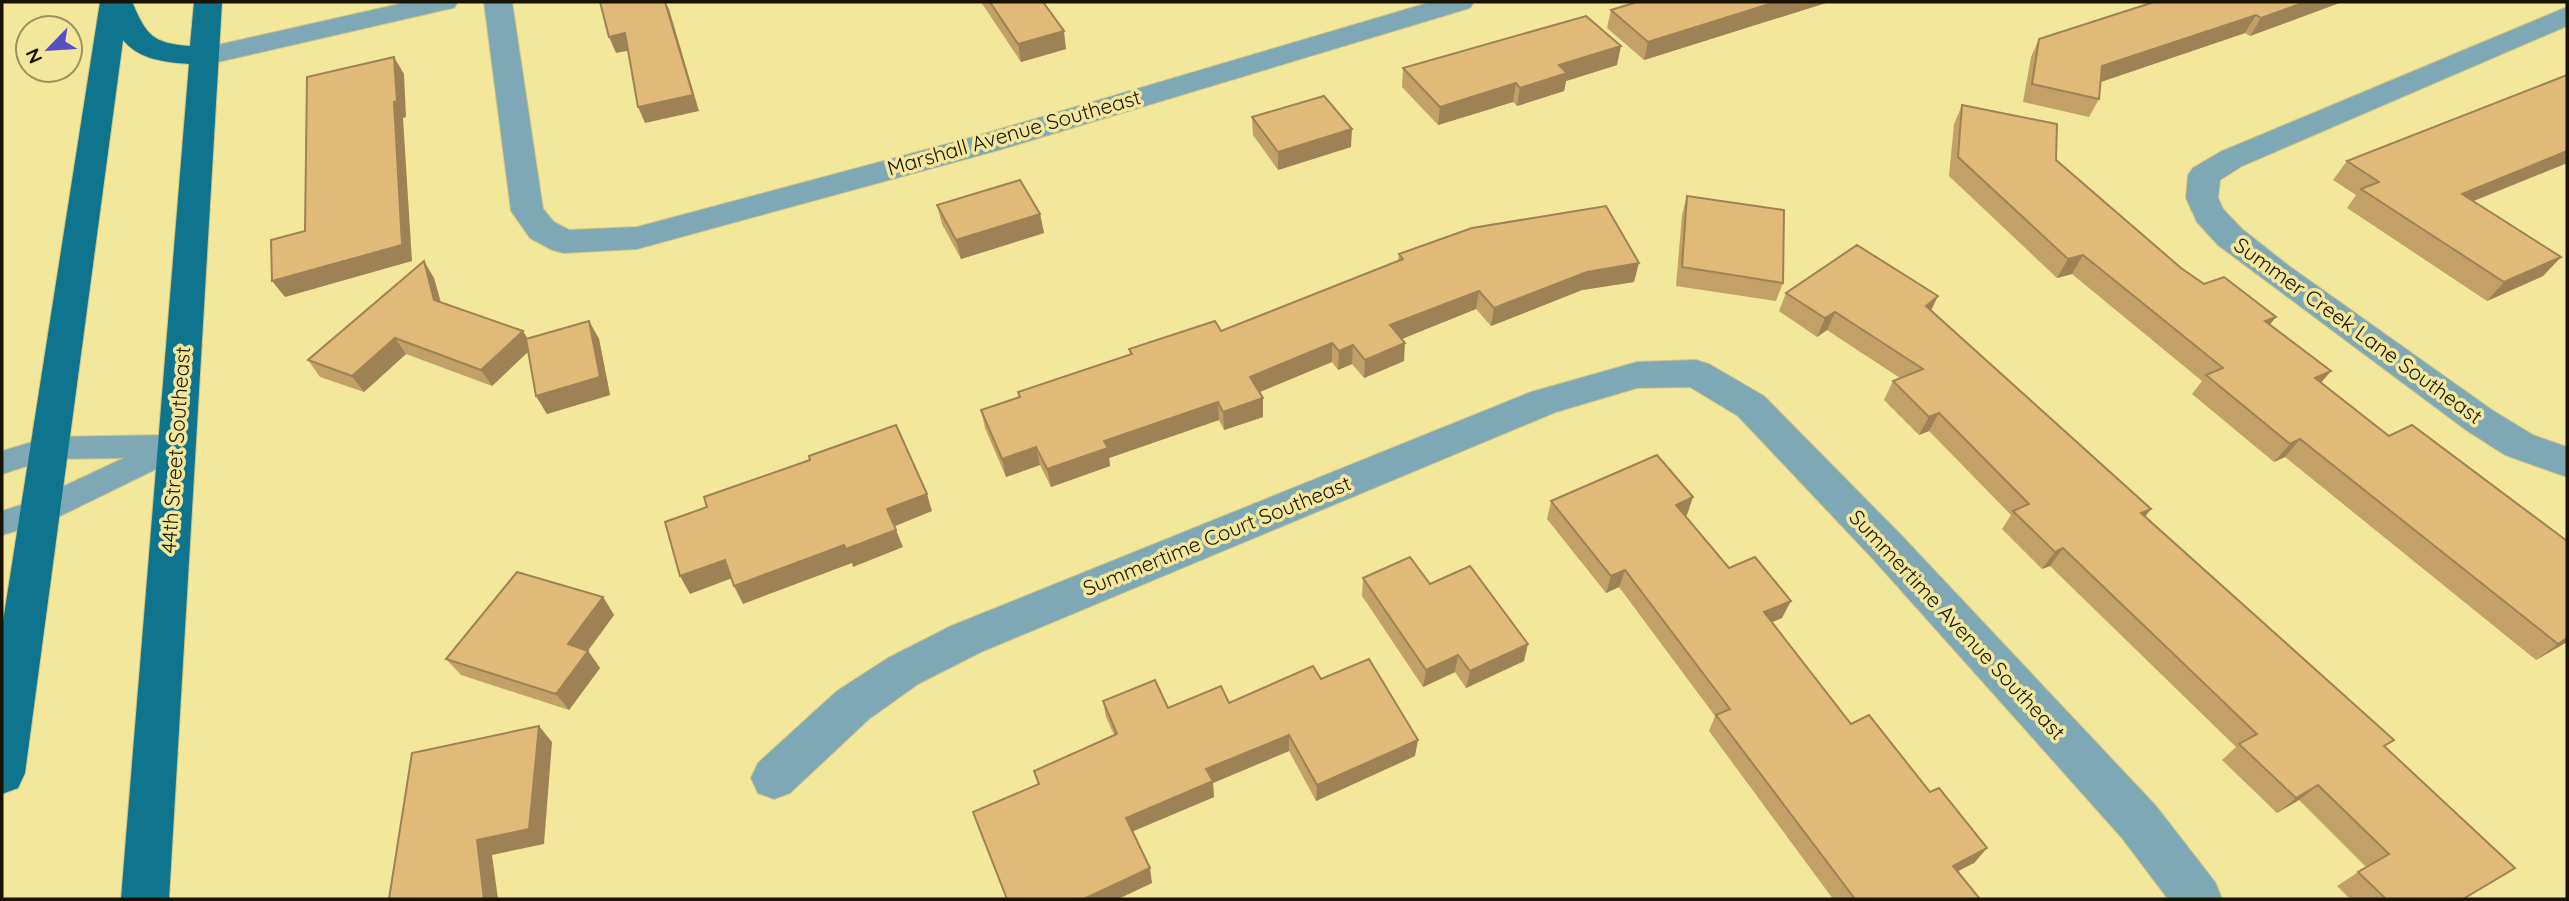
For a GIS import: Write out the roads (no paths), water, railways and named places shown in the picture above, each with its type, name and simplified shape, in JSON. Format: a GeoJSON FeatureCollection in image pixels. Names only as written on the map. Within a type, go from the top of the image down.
{"type":"FeatureCollection","features":[{"type":"Feature","properties":{"kind":"main road"},"geometry":{"type":"LineString","coordinates":[[116,2],[127,28],[138,42],[151,50],[205,56]]}},
{"type":"Feature","properties":{"kind":"main road"},"geometry":{"type":"LineString","coordinates":[[2,773],[116,2]]}},
{"type":"Feature","properties":{"kind":"main road","name":"44th Street Southeast"},"geometry":{"type":"LineString","coordinates":[[145,899],[208,2]]}},
{"type":"Feature","properties":{"kind":"street"},"geometry":{"type":"LineString","coordinates":[[205,56],[444,2]]}},
{"type":"Feature","properties":{"kind":"street","name":"Marshall Avenue Southeast"},"geometry":{"type":"LineString","coordinates":[[498,2],[527,211],[542,230],[564,242],[637,239],[988,143],[1460,2]]}},
{"type":"Feature","properties":{"kind":"street"},"geometry":{"type":"LineString","coordinates":[[2557,2],[2567,8]]}},
{"type":"Feature","properties":{"kind":"street","name":"Summer Creek Lane Southeast"},"geometry":{"type":"LineString","coordinates":[[2567,16],[2231,159],[2204,176],[2202,198],[2209,214],[2230,237],[2333,315],[2519,445],[2567,462]]}},
{"type":"Feature","properties":{"kind":"street","name":"Summertime Court Southeast"},"geometry":{"type":"LineString","coordinates":[[774,778],[853,705],[902,671],[966,639],[1544,402],[1637,375],[1696,373]]}},
{"type":"Feature","properties":{"kind":"street","name":"Summertime Avenue Southeast"},"geometry":{"type":"LineString","coordinates":[[1696,373],[1751,406],[1870,529],[2139,822],[2198,899]]}},
{"type":"Feature","properties":{"kind":"lane"},"geometry":{"type":"LineString","coordinates":[[2,463],[49,448],[177,446]]}},
{"type":"Feature","properties":{"kind":"lane"},"geometry":{"type":"LineString","coordinates":[[2,523],[39,512],[177,446]]}}]}
